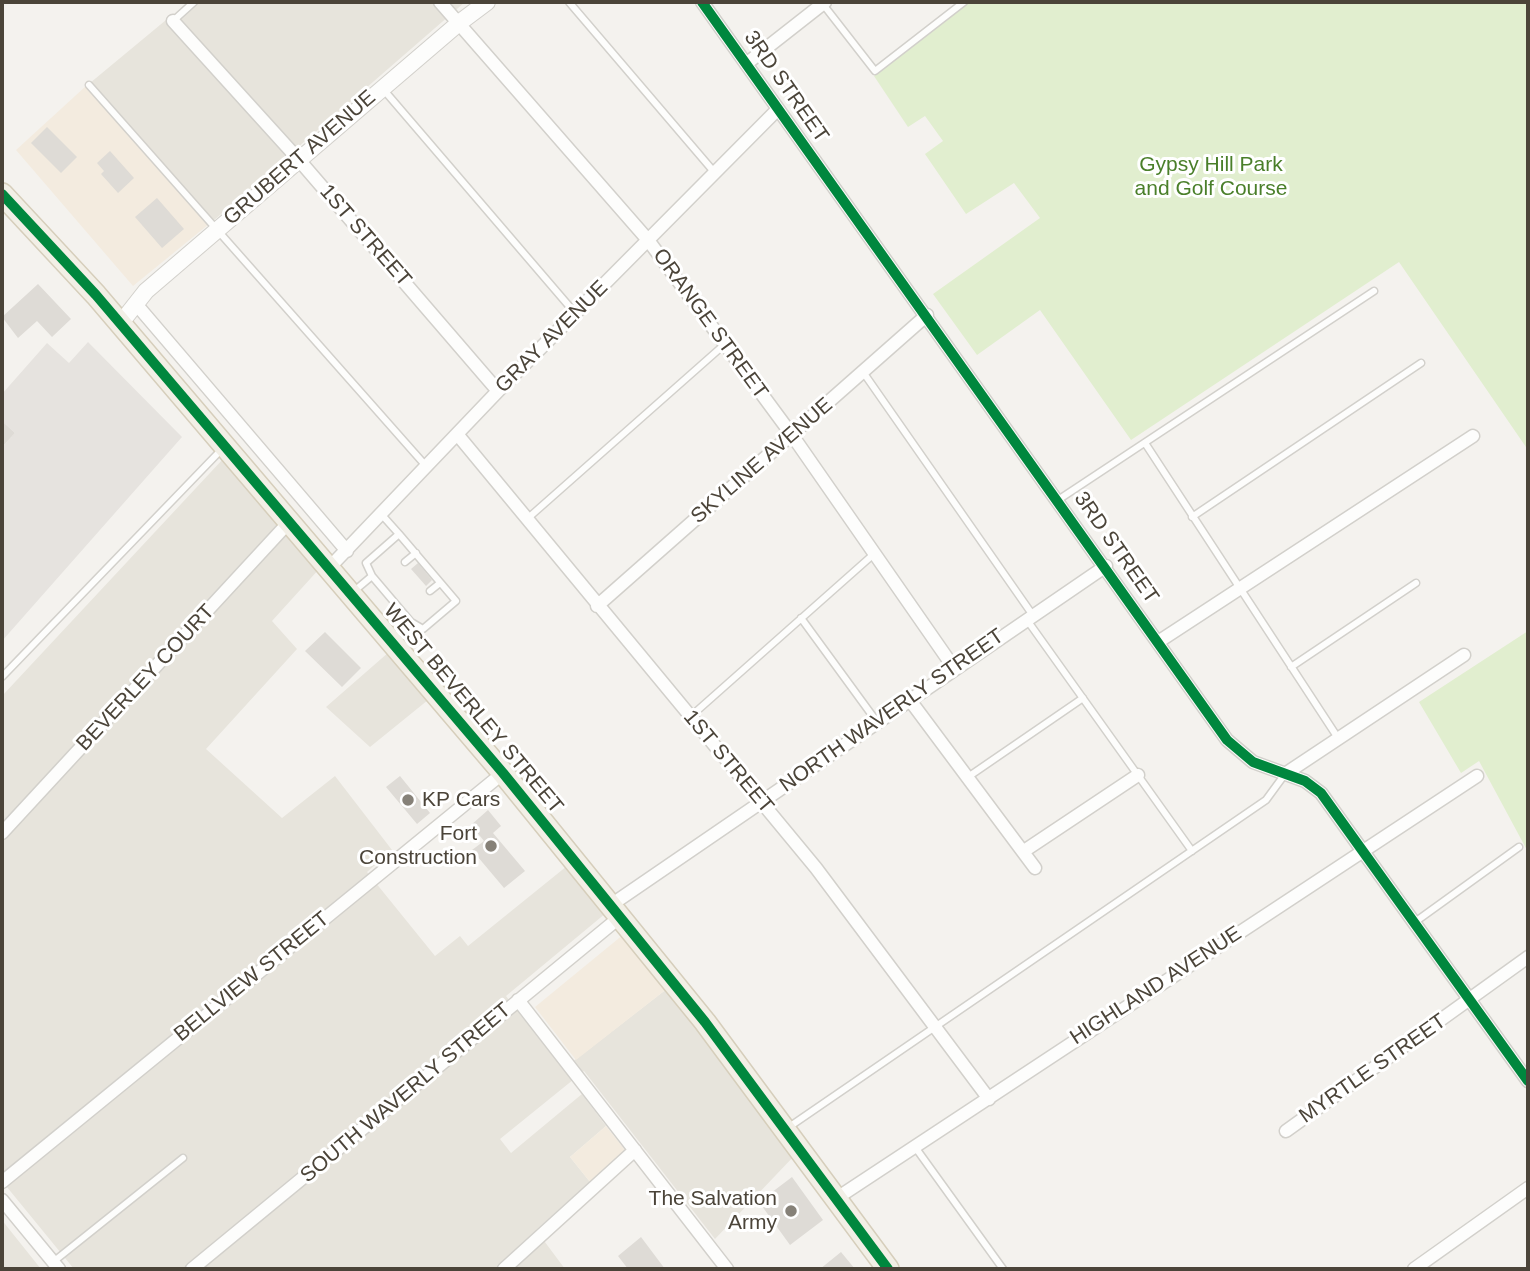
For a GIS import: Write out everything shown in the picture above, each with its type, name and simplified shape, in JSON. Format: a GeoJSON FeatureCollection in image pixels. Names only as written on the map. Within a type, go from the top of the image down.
{"type":"FeatureCollection","features":[{"type":"Feature","properties":{"kind":"main road","name":"WEST BEVERLEY STREET"},"geometry":{"type":"LineString","coordinates":[[2,194],[33,224],[120,324],[503,773],[786,1129],[888,1269]]}},
{"type":"Feature","properties":{"kind":"street","name":"ORANGE STREET"},"geometry":{"type":"LineString","coordinates":[[440,2],[648,240],[792,435],[954,668]]}},
{"type":"Feature","properties":{"kind":"street","name":"GRUBERT AVENUE"},"geometry":{"type":"LineString","coordinates":[[120,324],[146,291],[382,88],[487,2]]}},
{"type":"Feature","properties":{"kind":"street","name":"3RD STREET"},"geometry":{"type":"LineString","coordinates":[[702,2],[1232,745],[1253,762],[1319,791],[1528,1081]]}},
{"type":"Feature","properties":{"kind":"street"},"geometry":{"type":"LineString","coordinates":[[746,64],[823,3]]}},
{"type":"Feature","properties":{"kind":"street","name":"1ST STREET"},"geometry":{"type":"LineString","coordinates":[[173,20],[299,160],[498,391]]}},
{"type":"Feature","properties":{"kind":"street","name":"GRAY AVENUE"},"geometry":{"type":"LineString","coordinates":[[330,568],[498,391],[778,109]]}},
{"type":"Feature","properties":{"kind":"street"},"geometry":{"type":"LineString","coordinates":[[136,304],[347,551]]}},
{"type":"Feature","properties":{"kind":"street","name":"SKYLINE AVENUE"},"geometry":{"type":"LineString","coordinates":[[597,606],[927,315]]}},
{"type":"Feature","properties":{"kind":"street","name":"1ST STREET"},"geometry":{"type":"LineString","coordinates":[[457,434],[762,802],[936,1026],[989,1099]]}},
{"type":"Feature","properties":{"kind":"street"},"geometry":{"type":"LineString","coordinates":[[1158,642],[1473,436]]}},
{"type":"Feature","properties":{"kind":"street","name":"BEVERLEY COURT"},"geometry":{"type":"LineString","coordinates":[[2,833],[290,521]]}},
{"type":"Feature","properties":{"kind":"street","name":"NORTH WAVERLY STREET"},"geometry":{"type":"LineString","coordinates":[[615,911],[762,802],[1029,616],[1106,566]]}},
{"type":"Feature","properties":{"kind":"street"},"geometry":{"type":"LineString","coordinates":[[1285,774],[1464,655]]}},
{"type":"Feature","properties":{"kind":"street"},"geometry":{"type":"LineString","coordinates":[[909,699],[1035,867]]}},
{"type":"Feature","properties":{"kind":"street","name":"BELLVIEW STREET"},"geometry":{"type":"LineString","coordinates":[[2,1182],[503,773]]}},
{"type":"Feature","properties":{"kind":"street"},"geometry":{"type":"LineString","coordinates":[[1024,851],[1138,775]]}},
{"type":"Feature","properties":{"kind":"street","name":"HIGHLAND AVENUE"},"geometry":{"type":"LineString","coordinates":[[837,1198],[1477,776]]}},
{"type":"Feature","properties":{"kind":"street","name":"SOUTH WAVERLY STREET"},"geometry":{"type":"LineString","coordinates":[[192,1269],[518,1000],[615,911]]}},
{"type":"Feature","properties":{"kind":"street","name":"MYRTLE STREET"},"geometry":{"type":"LineString","coordinates":[[1286,1131],[1528,957]]}},
{"type":"Feature","properties":{"kind":"street"},"geometry":{"type":"LineString","coordinates":[[518,1000],[727,1269]]}},
{"type":"Feature","properties":{"kind":"street"},"geometry":{"type":"LineString","coordinates":[[504,1269],[635,1150]]}},
{"type":"Feature","properties":{"kind":"street"},"geometry":{"type":"LineString","coordinates":[[1414,1269],[1528,1188]]}},
{"type":"Feature","properties":{"kind":"street"},"geometry":{"type":"LineString","coordinates":[[2,1200],[56,1266]]}},
{"type":"Feature","properties":{"kind":"lane"},"geometry":{"type":"LineString","coordinates":[[173,20],[194,2]]}},
{"type":"Feature","properties":{"kind":"lane"},"geometry":{"type":"LineString","coordinates":[[569,2],[715,173]]}},
{"type":"Feature","properties":{"kind":"lane"},"geometry":{"type":"LineString","coordinates":[[823,3],[875,71],[964,2]]}},
{"type":"Feature","properties":{"kind":"lane"},"geometry":{"type":"LineString","coordinates":[[89,85],[427,468]]}},
{"type":"Feature","properties":{"kind":"lane"},"geometry":{"type":"LineString","coordinates":[[382,88],[575,313]]}},
{"type":"Feature","properties":{"kind":"lane"},"geometry":{"type":"LineString","coordinates":[[1058,500],[1374,291]]}},
{"type":"Feature","properties":{"kind":"lane"},"geometry":{"type":"LineString","coordinates":[[526,519],[725,344]]}},
{"type":"Feature","properties":{"kind":"lane"},"geometry":{"type":"LineString","coordinates":[[1192,517],[1421,363]]}},
{"type":"Feature","properties":{"kind":"lane"},"geometry":{"type":"LineString","coordinates":[[863,372],[1083,698],[1192,851]]}},
{"type":"Feature","properties":{"kind":"lane"},"geometry":{"type":"LineString","coordinates":[[1144,443],[1338,738]]}},
{"type":"Feature","properties":{"kind":"lane"},"geometry":{"type":"LineString","coordinates":[[2,677],[225,446]]}},
{"type":"Feature","properties":{"kind":"lane"},"geometry":{"type":"LineString","coordinates":[[382,515],[399,534],[456,601],[424,629],[411,622],[372,576],[366,563],[399,534]]}},
{"type":"Feature","properties":{"kind":"lane"},"geometry":{"type":"LineString","coordinates":[[405,562],[415,553]]}},
{"type":"Feature","properties":{"kind":"lane"},"geometry":{"type":"LineString","coordinates":[[690,717],[875,553]]}},
{"type":"Feature","properties":{"kind":"lane"},"geometry":{"type":"LineString","coordinates":[[351,593],[372,576]]}},
{"type":"Feature","properties":{"kind":"lane"},"geometry":{"type":"LineString","coordinates":[[379,584],[386,578]]}},
{"type":"Feature","properties":{"kind":"lane"},"geometry":{"type":"LineString","coordinates":[[430,591],[440,583]]}},
{"type":"Feature","properties":{"kind":"lane"},"geometry":{"type":"LineString","coordinates":[[1291,667],[1416,583]]}},
{"type":"Feature","properties":{"kind":"lane"},"geometry":{"type":"LineString","coordinates":[[404,614],[412,608]]}},
{"type":"Feature","properties":{"kind":"lane"},"geometry":{"type":"LineString","coordinates":[[801,618],[877,722]]}},
{"type":"Feature","properties":{"kind":"lane"},"geometry":{"type":"LineString","coordinates":[[390,639],[411,622]]}},
{"type":"Feature","properties":{"kind":"lane"},"geometry":{"type":"LineString","coordinates":[[966,778],[1083,698]]}},
{"type":"Feature","properties":{"kind":"lane"},"geometry":{"type":"LineString","coordinates":[[786,1129],[1266,800],[1285,774]]}},
{"type":"Feature","properties":{"kind":"lane"},"geometry":{"type":"LineString","coordinates":[[1415,922],[1519,846]]}},
{"type":"Feature","properties":{"kind":"lane"},"geometry":{"type":"LineString","coordinates":[[915,1147],[1003,1269]]}},
{"type":"Feature","properties":{"kind":"lane"},"geometry":{"type":"LineString","coordinates":[[56,1266],[183,1158]]}},
{"type":"Feature","properties":{"kind":"shaded area"},"geometry":{"type":"Polygon","coordinates":[[[198,2],[465,2],[213,221],[90,83],[166,20],[171,25],[198,2]]]}},
{"type":"Feature","properties":{"kind":"shaded area"},"geometry":{"type":"Polygon","coordinates":[[[86,86],[209,224],[133,286],[16,150],[86,86]]]}},
{"type":"Feature","properties":{"kind":"shaded area"},"geometry":{"type":"Polygon","coordinates":[[[88,342],[182,437],[2,641],[2,447],[15,433],[2,421],[2,394],[47,343],[69,363],[88,342]]]}},
{"type":"Feature","properties":{"kind":"shaded area"},"geometry":{"type":"Polygon","coordinates":[[[223,459],[320,568],[272,621],[297,649],[206,749],[282,818],[335,776],[392,850],[367,872],[435,956],[460,936],[468,946],[567,866],[606,913],[506,996],[563,1069],[668,988],[795,1155],[715,1239],[584,1071],[500,1139],[511,1153],[582,1094],[606,1126],[570,1157],[590,1182],[536,1230],[565,1269],[74,1269],[2,1181],[2,696],[223,459]]]}},
{"type":"Feature","properties":{"kind":"shaded area"},"geometry":{"type":"Polygon","coordinates":[[[389,652],[428,700],[370,747],[326,707],[389,652]]]}},
{"type":"Feature","properties":{"kind":"shaded area"},"geometry":{"type":"Polygon","coordinates":[[[624,934],[668,988],[576,1060],[535,1007],[624,934]]]}},
{"type":"Feature","properties":{"kind":"shaded area"},"geometry":{"type":"Polygon","coordinates":[[[606,1126],[625,1150],[590,1182],[570,1157],[606,1126]]]}},
{"type":"Feature","properties":{"kind":"shaded area"},"geometry":{"type":"Polygon","coordinates":[[[2,1220],[9,1229],[41,1269],[2,1269],[2,1220]]]}},
{"type":"Feature","properties":{"kind":"green space","name":"Gypsy Hill Park and Golf Course"},"geometry":{"type":"Polygon","coordinates":[[[969,2],[1528,2],[1528,450],[1399,262],[1131,440],[1040,310],[977,355],[933,294],[1040,218],[1014,183],[966,214],[925,154],[943,141],[925,116],[908,127],[874,76],[969,2]]]}},
{"type":"Feature","properties":{"kind":"green space"},"geometry":{"type":"Polygon","coordinates":[[[1528,631],[1528,852],[1479,761],[1461,773],[1419,702],[1528,631]]]}},
{"type":"Feature","properties":{"kind":"building"},"geometry":{"type":"Polygon","coordinates":[[[47,127],[77,157],[61,173],[31,143],[47,127]]]}},
{"type":"Feature","properties":{"kind":"building"},"geometry":{"type":"Polygon","coordinates":[[[110,151],[134,178],[118,193],[101,174],[104,171],[97,163],[110,151]]]}},
{"type":"Feature","properties":{"kind":"building"},"geometry":{"type":"Polygon","coordinates":[[[157,198],[184,229],[162,248],[135,217],[157,198]]]}},
{"type":"Feature","properties":{"kind":"building"},"geometry":{"type":"Polygon","coordinates":[[[38,284],[71,319],[52,337],[37,321],[18,338],[2,317],[38,284]]]}},
{"type":"Feature","properties":{"kind":"building"},"geometry":{"type":"Polygon","coordinates":[[[2,421],[15,433],[2,447],[2,421]]]}},
{"type":"Feature","properties":{"kind":"building"},"geometry":{"type":"Polygon","coordinates":[[[418,563],[432,580],[426,586],[411,569],[418,563]]]}},
{"type":"Feature","properties":{"kind":"building"},"geometry":{"type":"Polygon","coordinates":[[[325,632],[361,668],[342,687],[305,651],[325,632]]]}},
{"type":"Feature","properties":{"kind":"building","name":"KP Cars"},"geometry":{"type":"Polygon","coordinates":[[[400,776],[430,813],[417,824],[386,787],[400,776]]]}},
{"type":"Feature","properties":{"kind":"building","name":"Fort Construction"},"geometry":{"type":"Polygon","coordinates":[[[488,810],[501,826],[493,833],[525,871],[504,888],[472,850],[484,841],[471,825],[488,810]]]}},
{"type":"Feature","properties":{"kind":"building","name":"The Salvation Army"},"geometry":{"type":"Polygon","coordinates":[[[792,1177],[823,1220],[790,1245],[759,1202],[792,1177]]]}},
{"type":"Feature","properties":{"kind":"building"},"geometry":{"type":"Polygon","coordinates":[[[641,1237],[665,1269],[628,1269],[618,1256],[641,1237]]]}},
{"type":"Feature","properties":{"kind":"building"},"geometry":{"type":"Polygon","coordinates":[[[841,1252],[855,1269],[820,1269],[841,1252]]]}},
{"type":"Feature","properties":{"kind":"cycle path"},"geometry":{"type":"LineString","coordinates":[[702,2],[1227,740],[1253,762],[1305,781],[1321,793],[1528,1081]]}},
{"type":"Feature","properties":{"kind":"cycle path"},"geometry":{"type":"LineString","coordinates":[[2,194],[96,295],[503,773],[705,1022],[888,1269]]}},
{"type":"Feature","properties":{"kind":"place","name":"KP Cars"},"geometry":{"type":"Point","coordinates":[408,800]}},
{"type":"Feature","properties":{"kind":"place","name":"Fort Construction"},"geometry":{"type":"Point","coordinates":[491,846]}},
{"type":"Feature","properties":{"kind":"place","name":"The Salvation Army"},"geometry":{"type":"Point","coordinates":[791,1211]}}]}
